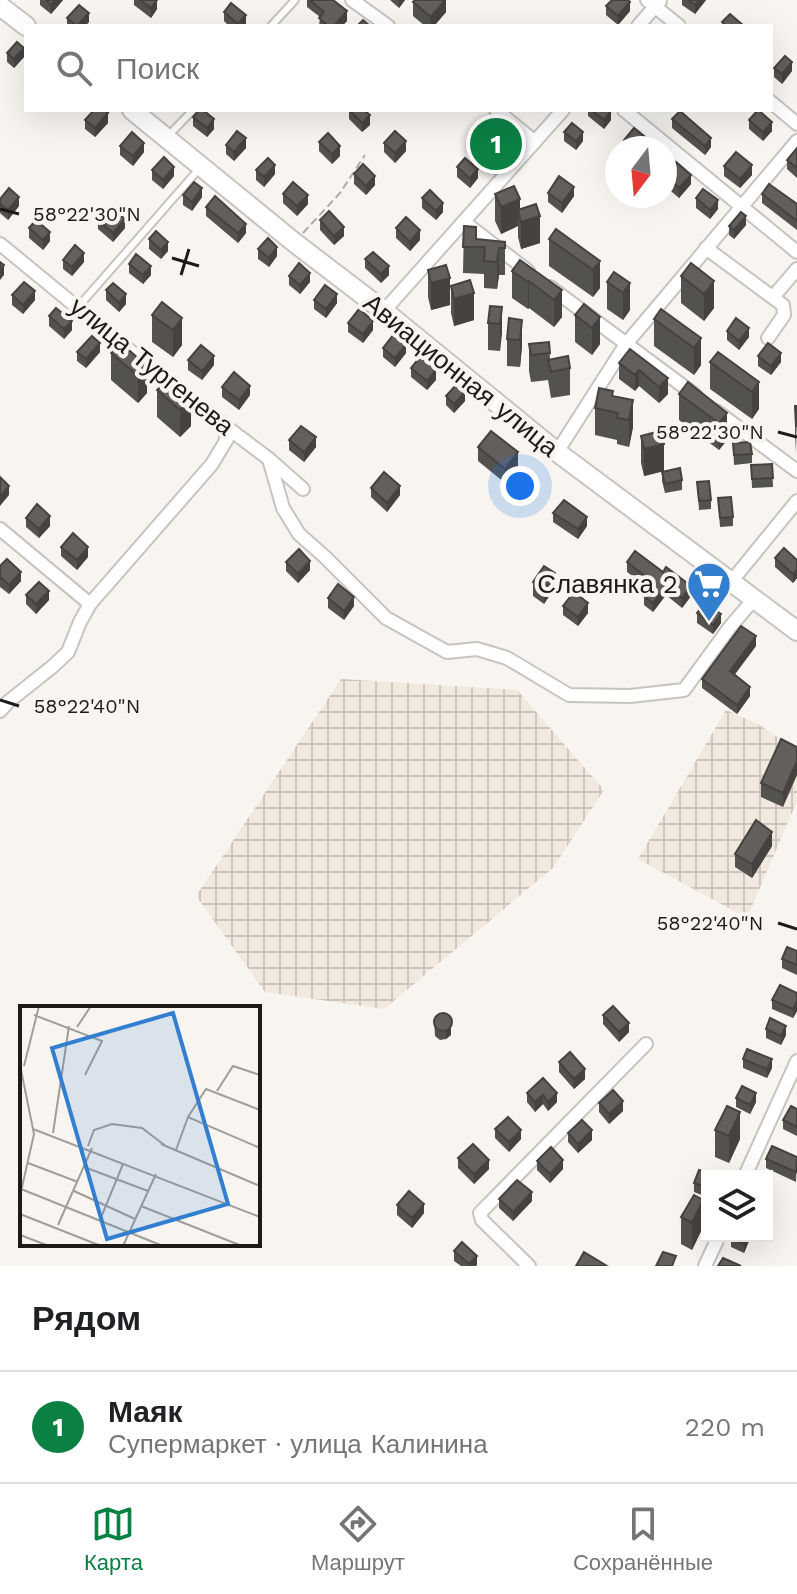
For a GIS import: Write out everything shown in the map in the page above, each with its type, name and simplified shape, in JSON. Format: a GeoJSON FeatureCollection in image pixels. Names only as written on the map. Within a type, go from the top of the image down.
{"type":"FeatureCollection","features":[{"type":"Feature","properties":{"kind":"main road"},"geometry":{"type":"LineString","coordinates":[[0,6],[24,24]]}},
{"type":"Feature","properties":{"kind":"main road","name":"Авиационная улица"},"geometry":{"type":"LineString","coordinates":[[134,112],[557,452],[797,631]]}},
{"type":"Feature","properties":{"kind":"street"},"geometry":{"type":"LineString","coordinates":[[352,0],[385,24]]}},
{"type":"Feature","properties":{"kind":"street"},"geometry":{"type":"LineString","coordinates":[[639,24],[655,2],[677,24]]}},
{"type":"Feature","properties":{"kind":"street"},"geometry":{"type":"LineString","coordinates":[[773,104],[797,124]]}},
{"type":"Feature","properties":{"kind":"street"},"geometry":{"type":"LineString","coordinates":[[498,112],[535,142]]}},
{"type":"Feature","properties":{"kind":"street"},"geometry":{"type":"LineString","coordinates":[[384,311],[561,112]]}},
{"type":"Feature","properties":{"kind":"street"},"geometry":{"type":"LineString","coordinates":[[626,112],[797,252]]}},
{"type":"Feature","properties":{"kind":"street"},"geometry":{"type":"LineString","coordinates":[[557,452],[626,344],[797,141]]}},
{"type":"Feature","properties":{"kind":"street"},"geometry":{"type":"LineString","coordinates":[[464,222],[797,471]]}},
{"type":"Feature","properties":{"kind":"street","name":"улица Тургенева"},"geometry":{"type":"LineString","coordinates":[[0,244],[303,489]]}},
{"type":"Feature","properties":{"kind":"street"},"geometry":{"type":"LineString","coordinates":[[706,248],[783,305],[784,315],[768,338]]}},
{"type":"Feature","properties":{"kind":"street"},"geometry":{"type":"LineString","coordinates":[[773,297],[797,269]]}},
{"type":"Feature","properties":{"kind":"street"},"geometry":{"type":"LineString","coordinates":[[0,711],[68,652],[90,604],[212,464],[227,439],[221,422]]}},
{"type":"Feature","properties":{"kind":"street"},"geometry":{"type":"LineString","coordinates":[[269,459],[283,508],[299,534],[386,618],[447,652],[477,649],[507,658],[569,695],[630,696],[684,690],[754,599]]}},
{"type":"Feature","properties":{"kind":"street"},"geometry":{"type":"LineString","coordinates":[[731,582],[797,501]]}},
{"type":"Feature","properties":{"kind":"street"},"geometry":{"type":"LineString","coordinates":[[0,529],[90,604]]}},
{"type":"Feature","properties":{"kind":"street"},"geometry":{"type":"LineString","coordinates":[[529,1266],[482,1220],[480,1213],[646,1044]]}},
{"type":"Feature","properties":{"kind":"street"},"geometry":{"type":"LineString","coordinates":[[748,1170],[797,1061]]}},
{"type":"Feature","properties":{"kind":"street"},"geometry":{"type":"LineString","coordinates":[[705,1266],[716,1242]]}},
{"type":"Feature","properties":{"kind":"lane"},"geometry":{"type":"LineString","coordinates":[[273,24],[295,0]]}},
{"type":"Feature","properties":{"kind":"lane"},"geometry":{"type":"LineString","coordinates":[[167,138],[191,112]]}},
{"type":"Feature","properties":{"kind":"lane"},"geometry":{"type":"LineString","coordinates":[[78,307],[201,166]]}},
{"type":"Feature","properties":{"kind":"path"},"geometry":{"type":"LineString","coordinates":[[295,243],[340,193],[365,155]]}},
{"type":"Feature","properties":{"kind":"shaded area"},"geometry":{"type":"Polygon","coordinates":[[[341,679],[517,690],[604,790],[553,868],[384,1009],[265,992],[196,896],[341,679]]]}},
{"type":"Feature","properties":{"kind":"shaded area"},"geometry":{"type":"Polygon","coordinates":[[[726,710],[758,724],[797,750],[797,801],[747,918],[638,859],[726,710]]]}},
{"type":"Feature","properties":{"kind":"building"},"geometry":{"type":"Polygon","coordinates":[[[140,0],[157,0],[151,8],[140,0]]]}},
{"type":"Feature","properties":{"kind":"building"},"geometry":{"type":"Polygon","coordinates":[[[310,0],[333,0],[347,11],[336,24],[326,24],[319,18],[324,12],[310,0]]]}},
{"type":"Feature","properties":{"kind":"building"},"geometry":{"type":"Polygon","coordinates":[[[445,0],[431,17],[413,2],[445,0]]]}},
{"type":"Feature","properties":{"kind":"building"},"geometry":{"type":"Polygon","coordinates":[[[612,0],[630,2],[618,16],[606,6],[612,0]]]}},
{"type":"Feature","properties":{"kind":"building"},"geometry":{"type":"Polygon","coordinates":[[[231,3],[246,15],[238,24],[224,12],[231,3]]]}},
{"type":"Feature","properties":{"kind":"building"},"geometry":{"type":"Polygon","coordinates":[[[79,5],[89,13],[79,24],[67,18],[79,5]]]}},
{"type":"Feature","properties":{"kind":"building"},"geometry":{"type":"Polygon","coordinates":[[[730,14],[742,24],[724,24],[722,22],[730,14]]]}},
{"type":"Feature","properties":{"kind":"building"},"geometry":{"type":"Polygon","coordinates":[[[17,42],[24,48],[14,59],[7,53],[17,42]]]}},
{"type":"Feature","properties":{"kind":"building"},"geometry":{"type":"Polygon","coordinates":[[[785,56],[792,62],[782,74],[774,68],[785,56]]]}},
{"type":"Feature","properties":{"kind":"building"},"geometry":{"type":"Polygon","coordinates":[[[92,112],[108,113],[95,128],[85,120],[92,112]]]}},
{"type":"Feature","properties":{"kind":"building"},"geometry":{"type":"Polygon","coordinates":[[[197,112],[205,112],[214,119],[207,128],[193,117],[197,112]]]}},
{"type":"Feature","properties":{"kind":"building"},"geometry":{"type":"Polygon","coordinates":[[[351,112],[366,112],[370,115],[362,123],[351,112]]]}},
{"type":"Feature","properties":{"kind":"building"},"geometry":{"type":"Polygon","coordinates":[[[594,112],[610,112],[604,120],[594,112]]]}},
{"type":"Feature","properties":{"kind":"building"},"geometry":{"type":"Polygon","coordinates":[[[681,112],[711,138],[705,146],[672,119],[681,112]]]}},
{"type":"Feature","properties":{"kind":"building"},"geometry":{"type":"Polygon","coordinates":[[[760,112],[772,122],[763,132],[749,120],[760,112]]]}},
{"type":"Feature","properties":{"kind":"building"},"geometry":{"type":"Polygon","coordinates":[[[572,123],[583,132],[576,141],[564,132],[572,123]]]}},
{"type":"Feature","properties":{"kind":"building"},"geometry":{"type":"Polygon","coordinates":[[[492,124],[506,137],[498,145],[485,133],[492,124]]]}},
{"type":"Feature","properties":{"kind":"building"},"geometry":{"type":"Polygon","coordinates":[[[634,128],[644,136],[627,136],[634,128]]]}},
{"type":"Feature","properties":{"kind":"building"},"geometry":{"type":"Polygon","coordinates":[[[237,131],[246,138],[234,152],[226,145],[237,131]]]}},
{"type":"Feature","properties":{"kind":"building"},"geometry":{"type":"Polygon","coordinates":[[[395,131],[406,141],[395,153],[384,143],[395,131]]]}},
{"type":"Feature","properties":{"kind":"building"},"geometry":{"type":"Polygon","coordinates":[[[132,132],[144,143],[133,156],[120,146],[132,132]]]}},
{"type":"Feature","properties":{"kind":"building"},"geometry":{"type":"Polygon","coordinates":[[[328,133],[340,146],[332,154],[319,142],[328,133]]]}},
{"type":"Feature","properties":{"kind":"building"},"geometry":{"type":"Polygon","coordinates":[[[797,148],[797,168],[787,160],[797,148]]]}},
{"type":"Feature","properties":{"kind":"building"},"geometry":{"type":"Polygon","coordinates":[[[736,152],[752,165],[740,179],[724,166],[736,152]]]}},
{"type":"Feature","properties":{"kind":"building"},"geometry":{"type":"Polygon","coordinates":[[[164,157],[174,167],[163,180],[152,170],[164,157]]]}},
{"type":"Feature","properties":{"kind":"building"},"geometry":{"type":"Polygon","coordinates":[[[268,158],[275,165],[264,177],[256,170],[268,158]]]}},
{"type":"Feature","properties":{"kind":"building"},"geometry":{"type":"Polygon","coordinates":[[[465,158],[478,169],[470,178],[457,167],[465,158]]]}},
{"type":"Feature","properties":{"kind":"building"},"geometry":{"type":"Polygon","coordinates":[[[677,163],[691,175],[679,188],[677,186],[677,163]]]}},
{"type":"Feature","properties":{"kind":"building"},"geometry":{"type":"Polygon","coordinates":[[[363,164],[375,176],[366,186],[354,174],[363,164]]]}},
{"type":"Feature","properties":{"kind":"building"},"geometry":{"type":"Polygon","coordinates":[[[559,176],[574,187],[562,203],[548,193],[559,176]]]}},
{"type":"Feature","properties":{"kind":"building"},"geometry":{"type":"Polygon","coordinates":[[[194,182],[202,188],[192,202],[183,195],[194,182]]]}},
{"type":"Feature","properties":{"kind":"building"},"geometry":{"type":"Polygon","coordinates":[[[293,182],[308,195],[297,206],[283,194],[293,182]]]}},
{"type":"Feature","properties":{"kind":"building"},"geometry":{"type":"Polygon","coordinates":[[[769,184],[797,204],[797,221],[762,194],[769,184]]]}},
{"type":"Feature","properties":{"kind":"building"},"geometry":{"type":"Polygon","coordinates":[[[514,186],[520,199],[501,207],[495,194],[514,186]]]}},
{"type":"Feature","properties":{"kind":"building"},"geometry":{"type":"Polygon","coordinates":[[[9,188],[19,197],[8,210],[0,204],[0,199],[9,188]]]}},
{"type":"Feature","properties":{"kind":"building"},"geometry":{"type":"Polygon","coordinates":[[[703,189],[718,200],[710,210],[696,198],[703,189]]]}},
{"type":"Feature","properties":{"kind":"building"},"geometry":{"type":"Polygon","coordinates":[[[430,190],[443,203],[436,211],[422,198],[430,190]]]}},
{"type":"Feature","properties":{"kind":"building"},"geometry":{"type":"Polygon","coordinates":[[[215,196],[246,224],[238,233],[206,207],[215,196]]]}},
{"type":"Feature","properties":{"kind":"building"},"geometry":{"type":"Polygon","coordinates":[[[536,204],[540,216],[521,222],[518,210],[536,204]]]}},
{"type":"Feature","properties":{"kind":"building"},"geometry":{"type":"Polygon","coordinates":[[[110,206],[125,219],[113,233],[98,220],[110,206]]]}},
{"type":"Feature","properties":{"kind":"building"},"geometry":{"type":"Polygon","coordinates":[[[329,211],[344,227],[334,236],[320,220],[329,211]]]}},
{"type":"Feature","properties":{"kind":"building"},"geometry":{"type":"Polygon","coordinates":[[[741,212],[746,216],[734,230],[729,226],[741,212]]]}},
{"type":"Feature","properties":{"kind":"building"},"geometry":{"type":"Polygon","coordinates":[[[406,217],[420,230],[410,242],[396,228],[406,217]]]}},
{"type":"Feature","properties":{"kind":"building"},"geometry":{"type":"Polygon","coordinates":[[[36,220],[50,232],[43,240],[29,228],[36,220]]]}},
{"type":"Feature","properties":{"kind":"building"},"geometry":{"type":"Polygon","coordinates":[[[464,226],[476,227],[476,239],[505,242],[505,248],[499,248],[497,262],[484,261],[485,247],[463,247],[464,226]]]}},
{"type":"Feature","properties":{"kind":"building"},"geometry":{"type":"Polygon","coordinates":[[[556,229],[600,261],[593,270],[549,239],[556,229]]]}},
{"type":"Feature","properties":{"kind":"building"},"geometry":{"type":"Polygon","coordinates":[[[156,231],[168,242],[161,250],[149,239],[156,231]]]}},
{"type":"Feature","properties":{"kind":"building"},"geometry":{"type":"Polygon","coordinates":[[[268,238],[277,247],[269,258],[258,249],[268,238]]]}},
{"type":"Feature","properties":{"kind":"building"},"geometry":{"type":"Polygon","coordinates":[[[75,245],[84,253],[72,267],[63,260],[75,245]]]}},
{"type":"Feature","properties":{"kind":"building"},"geometry":{"type":"Polygon","coordinates":[[[373,252],[389,266],[381,274],[365,259],[373,252]]]}},
{"type":"Feature","properties":{"kind":"building"},"geometry":{"type":"Polygon","coordinates":[[[136,254],[151,266],[143,275],[129,264],[136,254]]]}},
{"type":"Feature","properties":{"kind":"building"},"geometry":{"type":"Polygon","coordinates":[[[520,260],[562,290],[554,300],[512,271],[520,260]]]}},
{"type":"Feature","properties":{"kind":"building"},"geometry":{"type":"Polygon","coordinates":[[[299,263],[310,273],[300,285],[289,276],[299,263]]]}},
{"type":"Feature","properties":{"kind":"building"},"geometry":{"type":"Polygon","coordinates":[[[691,263],[714,281],[704,294],[681,276],[691,263]]]}},
{"type":"Feature","properties":{"kind":"building"},"geometry":{"type":"Polygon","coordinates":[[[446,265],[450,278],[431,283],[428,270],[446,265]]]}},
{"type":"Feature","properties":{"kind":"building"},"geometry":{"type":"Polygon","coordinates":[[[614,272],[630,283],[623,293],[607,282],[614,272]]]}},
{"type":"Feature","properties":{"kind":"building"},"geometry":{"type":"Polygon","coordinates":[[[470,280],[474,293],[454,299],[451,286],[470,280]]]}},
{"type":"Feature","properties":{"kind":"building"},"geometry":{"type":"Polygon","coordinates":[[[24,282],[35,291],[23,305],[12,295],[24,282]]]}},
{"type":"Feature","properties":{"kind":"building"},"geometry":{"type":"Polygon","coordinates":[[[113,283],[126,294],[119,303],[106,290],[113,283]]]}},
{"type":"Feature","properties":{"kind":"building"},"geometry":{"type":"Polygon","coordinates":[[[325,285],[337,294],[326,309],[314,300],[325,285]]]}},
{"type":"Feature","properties":{"kind":"building"},"geometry":{"type":"Polygon","coordinates":[[[162,302],[182,318],[173,330],[152,315],[162,302]]]}},
{"type":"Feature","properties":{"kind":"building"},"geometry":{"type":"Polygon","coordinates":[[[584,304],[600,317],[592,328],[575,315],[584,304]]]}},
{"type":"Feature","properties":{"kind":"building"},"geometry":{"type":"Polygon","coordinates":[[[490,306],[502,307],[500,324],[488,323],[490,306]]]}},
{"type":"Feature","properties":{"kind":"building"},"geometry":{"type":"Polygon","coordinates":[[[56,308],[72,321],[64,329],[49,316],[56,308]]]}},
{"type":"Feature","properties":{"kind":"building"},"geometry":{"type":"Polygon","coordinates":[[[359,309],[373,321],[363,334],[348,323],[359,309]]]}},
{"type":"Feature","properties":{"kind":"building"},"geometry":{"type":"Polygon","coordinates":[[[661,309],[701,338],[694,348],[654,319],[661,309]]]}},
{"type":"Feature","properties":{"kind":"building"},"geometry":{"type":"Polygon","coordinates":[[[509,318],[522,320],[520,340],[507,339],[509,318]]]}},
{"type":"Feature","properties":{"kind":"building"},"geometry":{"type":"Polygon","coordinates":[[[736,318],[749,328],[739,341],[727,331],[736,318]]]}},
{"type":"Feature","properties":{"kind":"building"},"geometry":{"type":"Polygon","coordinates":[[[394,334],[406,344],[395,358],[383,348],[394,334]]]}},
{"type":"Feature","properties":{"kind":"building"},"geometry":{"type":"Polygon","coordinates":[[[92,336],[100,343],[86,359],[77,352],[92,336]]]}},
{"type":"Feature","properties":{"kind":"building"},"geometry":{"type":"Polygon","coordinates":[[[549,342],[550,353],[531,355],[529,344],[549,342]]]}},
{"type":"Feature","properties":{"kind":"building"},"geometry":{"type":"Polygon","coordinates":[[[121,343],[147,366],[138,376],[111,353],[121,343]]]}},
{"type":"Feature","properties":{"kind":"building"},"geometry":{"type":"Polygon","coordinates":[[[768,343],[781,353],[771,366],[758,356],[768,343]]]}},
{"type":"Feature","properties":{"kind":"building"},"geometry":{"type":"Polygon","coordinates":[[[201,345],[214,356],[202,371],[188,360],[201,345]]]}},
{"type":"Feature","properties":{"kind":"building"},"geometry":{"type":"Polygon","coordinates":[[[630,349],[668,378],[659,387],[639,370],[635,375],[619,363],[630,349]]]}},
{"type":"Feature","properties":{"kind":"building"},"geometry":{"type":"Polygon","coordinates":[[[718,352],[759,382],[752,392],[710,362],[718,352]]]}},
{"type":"Feature","properties":{"kind":"building"},"geometry":{"type":"Polygon","coordinates":[[[568,356],[570,368],[551,372],[548,360],[568,356]]]}},
{"type":"Feature","properties":{"kind":"building"},"geometry":{"type":"Polygon","coordinates":[[[420,357],[436,370],[427,381],[411,368],[420,357]]]}},
{"type":"Feature","properties":{"kind":"building"},"geometry":{"type":"Polygon","coordinates":[[[234,372],[250,386],[239,400],[222,387],[234,372]]]}},
{"type":"Feature","properties":{"kind":"building"},"geometry":{"type":"Polygon","coordinates":[[[168,380],[191,399],[180,410],[157,390],[168,380]]]}},
{"type":"Feature","properties":{"kind":"building"},"geometry":{"type":"Polygon","coordinates":[[[688,382],[727,413],[719,423],[679,394],[688,382]]]}},
{"type":"Feature","properties":{"kind":"building"},"geometry":{"type":"Polygon","coordinates":[[[457,384],[465,392],[454,404],[446,396],[457,384]]]}},
{"type":"Feature","properties":{"kind":"building"},"geometry":{"type":"Polygon","coordinates":[[[599,388],[613,391],[612,396],[633,400],[629,420],[617,418],[618,413],[595,408],[599,388]]]}},
{"type":"Feature","properties":{"kind":"building"},"geometry":{"type":"Polygon","coordinates":[[[301,426],[316,437],[304,452],[289,440],[301,426]]]}},
{"type":"Feature","properties":{"kind":"building"},"geometry":{"type":"Polygon","coordinates":[[[491,431],[518,452],[505,469],[478,447],[491,431]]]}},
{"type":"Feature","properties":{"kind":"building"},"geometry":{"type":"Polygon","coordinates":[[[660,431],[664,444],[644,449],[641,436],[660,431]]]}},
{"type":"Feature","properties":{"kind":"building"},"geometry":{"type":"Polygon","coordinates":[[[750,442],[752,454],[734,455],[733,443],[750,442]]]}},
{"type":"Feature","properties":{"kind":"building"},"geometry":{"type":"Polygon","coordinates":[[[772,464],[773,478],[752,479],[751,465],[772,464]]]}},
{"type":"Feature","properties":{"kind":"building"},"geometry":{"type":"Polygon","coordinates":[[[680,468],[682,480],[665,484],[662,472],[680,468]]]}},
{"type":"Feature","properties":{"kind":"building"},"geometry":{"type":"Polygon","coordinates":[[[384,472],[400,486],[387,503],[371,488],[384,472]]]}},
{"type":"Feature","properties":{"kind":"building"},"geometry":{"type":"Polygon","coordinates":[[[0,477],[9,486],[0,497],[0,477]]]}},
{"type":"Feature","properties":{"kind":"building"},"geometry":{"type":"Polygon","coordinates":[[[709,481],[711,500],[699,501],[697,482],[709,481]]]}},
{"type":"Feature","properties":{"kind":"building"},"geometry":{"type":"Polygon","coordinates":[[[731,497],[733,517],[720,518],[718,498],[731,497]]]}},
{"type":"Feature","properties":{"kind":"building"},"geometry":{"type":"Polygon","coordinates":[[[564,500],[587,517],[578,529],[553,513],[564,500]]]}},
{"type":"Feature","properties":{"kind":"building"},"geometry":{"type":"Polygon","coordinates":[[[37,504],[50,516],[39,529],[26,518],[37,504]]]}},
{"type":"Feature","properties":{"kind":"building"},"geometry":{"type":"Polygon","coordinates":[[[73,533],[88,547],[77,560],[61,547],[73,533]]]}},
{"type":"Feature","properties":{"kind":"building"},"geometry":{"type":"Polygon","coordinates":[[[784,548],[797,560],[797,569],[793,574],[775,558],[784,548]]]}},
{"type":"Feature","properties":{"kind":"building"},"geometry":{"type":"Polygon","coordinates":[[[299,549],[310,561],[298,574],[286,562],[299,549]]]}},
{"type":"Feature","properties":{"kind":"building"},"geometry":{"type":"Polygon","coordinates":[[[635,551],[663,572],[666,567],[691,586],[682,598],[666,586],[653,603],[644,596],[654,583],[627,562],[635,551]]]}},
{"type":"Feature","properties":{"kind":"building"},"geometry":{"type":"Polygon","coordinates":[[[7,559],[21,572],[9,585],[0,577],[0,566],[7,559]]]}},
{"type":"Feature","properties":{"kind":"building"},"geometry":{"type":"Polygon","coordinates":[[[544,566],[555,573],[544,590],[533,582],[544,566]]]}},
{"type":"Feature","properties":{"kind":"building"},"geometry":{"type":"Polygon","coordinates":[[[39,582],[49,591],[36,604],[26,595],[39,582]]]}},
{"type":"Feature","properties":{"kind":"building"},"geometry":{"type":"Polygon","coordinates":[[[338,584],[354,597],[344,611],[328,598],[338,584]]]}},
{"type":"Feature","properties":{"kind":"building"},"geometry":{"type":"Polygon","coordinates":[[[574,592],[588,603],[578,617],[563,606],[574,592]]]}},
{"type":"Feature","properties":{"kind":"building"},"geometry":{"type":"Polygon","coordinates":[[[705,603],[721,614],[713,625],[697,613],[705,603]]]}},
{"type":"Feature","properties":{"kind":"building"},"geometry":{"type":"Polygon","coordinates":[[[741,626],[756,636],[730,671],[750,687],[737,705],[702,679],[741,626]]]}},
{"type":"Feature","properties":{"kind":"building"},"geometry":{"type":"Polygon","coordinates":[[[781,739],[797,747],[797,761],[783,793],[761,783],[781,739]]]}},
{"type":"Feature","properties":{"kind":"building"},"geometry":{"type":"Polygon","coordinates":[[[756,820],[772,832],[752,864],[735,854],[756,820]]]}},
{"type":"Feature","properties":{"kind":"building"},"geometry":{"type":"Polygon","coordinates":[[[787,947],[797,951],[797,965],[782,959],[787,947]]]}},
{"type":"Feature","properties":{"kind":"building"},"geometry":{"type":"Polygon","coordinates":[[[780,985],[797,993],[793,1009],[772,1000],[780,985]]]}},
{"type":"Feature","properties":{"kind":"building"},"geometry":{"type":"Polygon","coordinates":[[[613,1006],[629,1023],[619,1032],[603,1015],[613,1006]]]}},
{"type":"Feature","properties":{"kind":"building"},"geometry":{"type":"Polygon","coordinates":[[[443,1013],[452,1022],[443,1031],[434,1022],[443,1013]]]}},
{"type":"Feature","properties":{"kind":"building"},"geometry":{"type":"Polygon","coordinates":[[[770,1018],[786,1026],[781,1036],[766,1029],[770,1018]]]}},
{"type":"Feature","properties":{"kind":"building"},"geometry":{"type":"Polygon","coordinates":[[[747,1049],[772,1059],[767,1069],[743,1059],[747,1049]]]}},
{"type":"Feature","properties":{"kind":"building"},"geometry":{"type":"Polygon","coordinates":[[[570,1052],[585,1069],[574,1079],[559,1062],[570,1052]]]}},
{"type":"Feature","properties":{"kind":"building"},"geometry":{"type":"Polygon","coordinates":[[[543,1078],[557,1093],[548,1102],[543,1095],[535,1102],[527,1093],[543,1078]]]}},
{"type":"Feature","properties":{"kind":"building"},"geometry":{"type":"Polygon","coordinates":[[[742,1086],[756,1093],[750,1105],[736,1098],[742,1086]]]}},
{"type":"Feature","properties":{"kind":"building"},"geometry":{"type":"Polygon","coordinates":[[[613,1090],[623,1101],[609,1114],[599,1103],[613,1090]]]}},
{"type":"Feature","properties":{"kind":"building"},"geometry":{"type":"Polygon","coordinates":[[[727,1106],[740,1112],[729,1136],[715,1130],[727,1106]]]}},
{"type":"Feature","properties":{"kind":"building"},"geometry":{"type":"Polygon","coordinates":[[[791,1106],[797,1109],[797,1127],[783,1120],[791,1106]]]}},
{"type":"Feature","properties":{"kind":"building"},"geometry":{"type":"Polygon","coordinates":[[[508,1117],[521,1130],[509,1142],[495,1129],[508,1117]]]}},
{"type":"Feature","properties":{"kind":"building"},"geometry":{"type":"Polygon","coordinates":[[[582,1120],[592,1130],[578,1144],[568,1133],[582,1120]]]}},
{"type":"Feature","properties":{"kind":"building"},"geometry":{"type":"Polygon","coordinates":[[[473,1144],[489,1160],[474,1174],[458,1158],[473,1144]]]}},
{"type":"Feature","properties":{"kind":"building"},"geometry":{"type":"Polygon","coordinates":[[[772,1146],[797,1157],[796,1172],[766,1159],[772,1146]]]}},
{"type":"Feature","properties":{"kind":"building"},"geometry":{"type":"Polygon","coordinates":[[[551,1147],[563,1160],[550,1174],[537,1161],[551,1147]]]}},
{"type":"Feature","properties":{"kind":"building"},"geometry":{"type":"Polygon","coordinates":[[[699,1170],[701,1171],[701,1186],[694,1183],[699,1170]]]}},
{"type":"Feature","properties":{"kind":"building"},"geometry":{"type":"Polygon","coordinates":[[[517,1180],[532,1192],[513,1212],[499,1199],[517,1180]]]}},
{"type":"Feature","properties":{"kind":"building"},"geometry":{"type":"Polygon","coordinates":[[[409,1191],[424,1204],[412,1218],[397,1205],[409,1191]]]}},
{"type":"Feature","properties":{"kind":"building"},"geometry":{"type":"Polygon","coordinates":[[[694,1195],[701,1199],[692,1223],[681,1217],[694,1195]]]}},
{"type":"Feature","properties":{"kind":"building"},"geometry":{"type":"Polygon","coordinates":[[[462,1242],[477,1256],[469,1264],[454,1251],[462,1242]]]}},
{"type":"Feature","properties":{"kind":"building"},"geometry":{"type":"Polygon","coordinates":[[[584,1252],[607,1266],[576,1266],[584,1252]]]}},
{"type":"Feature","properties":{"kind":"building"},"geometry":{"type":"Polygon","coordinates":[[[663,1252],[676,1256],[672,1266],[656,1266],[663,1252]]]}},
{"type":"Feature","properties":{"kind":"building"},"geometry":{"type":"Polygon","coordinates":[[[723,1258],[741,1266],[718,1266],[723,1258]]]}},
{"type":"Feature","properties":{"kind":"place","name":"Маяк"},"geometry":{"type":"Point","coordinates":[496,144]}},
{"type":"Feature","properties":{"kind":"place","name":"Славянка 2"},"geometry":{"type":"Point","coordinates":[709,623]}}]}
